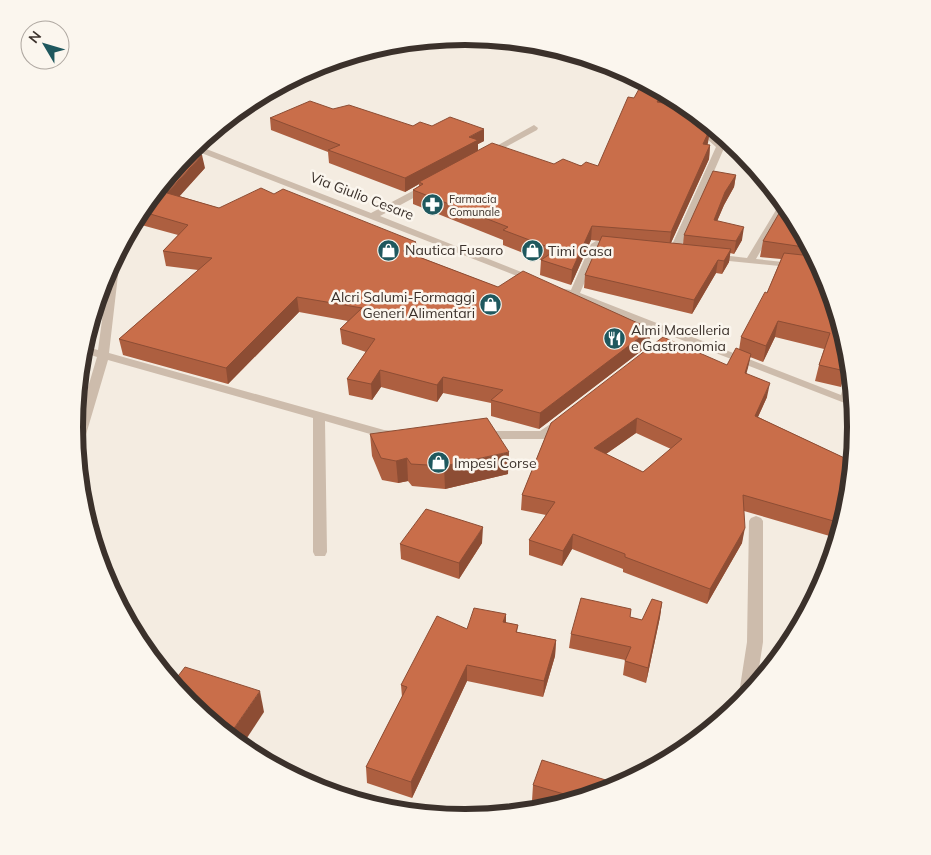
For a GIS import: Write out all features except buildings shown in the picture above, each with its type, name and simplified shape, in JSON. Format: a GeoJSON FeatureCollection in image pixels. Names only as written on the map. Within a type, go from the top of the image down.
{"type":"FeatureCollection","features":[{"type":"Feature","properties":{"kind":"street"},"geometry":{"type":"LineString","coordinates":[[475,160],[534,128]]}},
{"type":"Feature","properties":{"kind":"street"},"geometry":{"type":"LineString","coordinates":[[702,128],[701,130],[713,136]]}},
{"type":"Feature","properties":{"kind":"street"},"geometry":{"type":"LineString","coordinates":[[654,250],[678,253],[722,144]]}},
{"type":"Feature","properties":{"kind":"street","name":"Via Giulio Cesare"},"geometry":{"type":"LineString","coordinates":[[202,150],[374,215],[847,401]]}},
{"type":"Feature","properties":{"kind":"street"},"geometry":{"type":"LineString","coordinates":[[374,215],[433,183]]}},
{"type":"Feature","properties":{"kind":"street"},"geometry":{"type":"LineString","coordinates":[[750,261],[780,209]]}},
{"type":"Feature","properties":{"kind":"street"},"geometry":{"type":"LineString","coordinates":[[574,294],[596,244],[625,247]]}},
{"type":"Feature","properties":{"kind":"street"},"geometry":{"type":"LineString","coordinates":[[702,255],[805,267],[810,260]]}},
{"type":"Feature","properties":{"kind":"street"},"geometry":{"type":"LineString","coordinates":[[83,424],[103,356],[112,280]]}},
{"type":"Feature","properties":{"kind":"street"},"geometry":{"type":"LineString","coordinates":[[658,345],[674,333]]}},
{"type":"Feature","properties":{"kind":"street"},"geometry":{"type":"LineString","coordinates":[[90,352],[384,434],[404,434]]}},
{"type":"Feature","properties":{"kind":"street"},"geometry":{"type":"LineString","coordinates":[[473,435],[543,435],[574,411]]}},
{"type":"Feature","properties":{"kind":"street"},"geometry":{"type":"LineString","coordinates":[[318,416],[320,552]]}},
{"type":"Feature","properties":{"kind":"street"},"geometry":{"type":"LineString","coordinates":[[748,685],[755,642],[756,521]]}},
{"type":"Feature","properties":{"kind":"place","name":"Farmacia Comunale"},"geometry":{"type":"Point","coordinates":[433,205]}},
{"type":"Feature","properties":{"kind":"place","name":"Nautica Fusaro"},"geometry":{"type":"Point","coordinates":[389,250]}},
{"type":"Feature","properties":{"kind":"place","name":"Timi Casa"},"geometry":{"type":"Point","coordinates":[532,251]}},
{"type":"Feature","properties":{"kind":"place","name":"Alcri Salumi-Formaggi Generi Alimentari"},"geometry":{"type":"Point","coordinates":[491,305]}},
{"type":"Feature","properties":{"kind":"place","name":"Almi Macelleria e Gastronomia"},"geometry":{"type":"Point","coordinates":[615,338]}},
{"type":"Feature","properties":{"kind":"place","name":"Impesi Corse"},"geometry":{"type":"Point","coordinates":[438,463]}}]}
